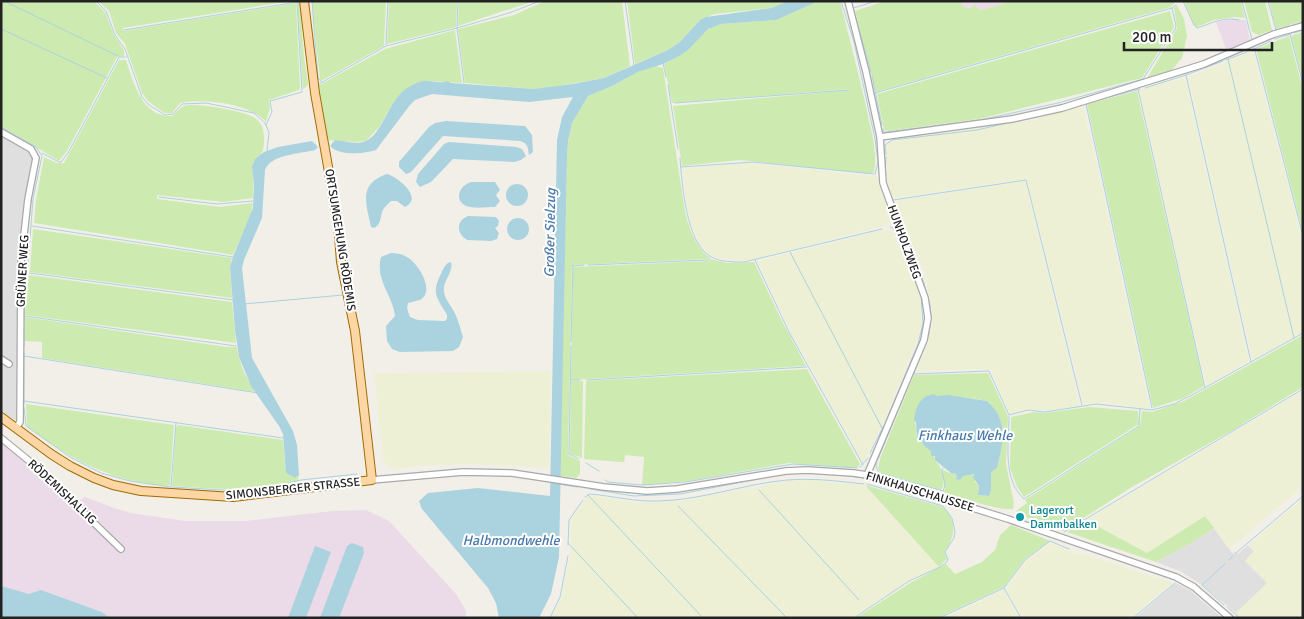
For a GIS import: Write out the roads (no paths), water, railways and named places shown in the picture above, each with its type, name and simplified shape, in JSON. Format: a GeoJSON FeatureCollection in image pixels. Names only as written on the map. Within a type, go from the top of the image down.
{"type":"FeatureCollection","features":[{"type":"Feature","properties":{"kind":"main road","name":"ORTSUMGEHUNG RÖDEMIS"},"geometry":{"type":"LineString","coordinates":[[304,1],[315,93],[338,222],[341,262],[355,332],[372,480]]}},
{"type":"Feature","properties":{"kind":"main road","name":"SIMONSBERGER STRASSE"},"geometry":{"type":"LineString","coordinates":[[1,416],[70,466],[113,485],[141,491],[233,497],[372,480]]}},
{"type":"Feature","properties":{"kind":"street","name":"HUNHOLZWEG"},"geometry":{"type":"LineString","coordinates":[[848,1],[880,137],[882,183],[925,298],[928,318],[924,340],[867,475]]}},
{"type":"Feature","properties":{"kind":"street"},"geometry":{"type":"LineString","coordinates":[[880,137],[1012,119],[1062,108],[1204,64],[1274,34],[1303,26]]}},
{"type":"Feature","properties":{"kind":"street","name":"GRÜNER WEG"},"geometry":{"type":"LineString","coordinates":[[1,132],[31,149],[36,158],[28,199],[21,262],[20,422],[16,428]]}},
{"type":"Feature","properties":{"kind":"street"},"geometry":{"type":"LineString","coordinates":[[1,359],[8,364]]}},
{"type":"Feature","properties":{"kind":"street","name":"RÖDEMISHALLIG"},"geometry":{"type":"LineString","coordinates":[[1,438],[33,464],[121,548]]}},
{"type":"Feature","properties":{"kind":"street","name":"FINKHAUSCHAUSSEE"},"geometry":{"type":"LineString","coordinates":[[544,477],[604,487],[647,491],[677,489],[786,471],[832,471],[867,475],[1008,519],[1176,577],[1194,587],[1230,618]]}},
{"type":"Feature","properties":{"kind":"street","name":"SIMONSBERGER STRASSE"},"geometry":{"type":"LineString","coordinates":[[372,480],[463,472],[512,473],[544,477]]}},
{"type":"Feature","properties":{"kind":"water","name":"Halbmondwehle"},"geometry":{"type":"Polygon","coordinates":[[[789,1],[819,1],[776,20],[721,24],[708,29],[681,55],[663,64],[638,72],[588,96],[572,123],[567,158],[559,557],[551,594],[539,618],[499,618],[496,603],[488,588],[422,509],[419,501],[428,493],[478,488],[550,496],[557,140],[562,117],[573,97],[529,102],[432,94],[415,100],[410,105],[376,150],[345,153],[330,146],[335,140],[359,143],[372,137],[400,94],[408,87],[420,82],[447,81],[451,83],[534,89],[604,78],[668,50],[680,42],[700,20],[706,17],[771,8],[789,1]]]}},
{"type":"Feature","properties":{"kind":"water"},"geometry":{"type":"Polygon","coordinates":[[[446,121],[525,126],[532,135],[533,152],[529,155],[526,144],[520,141],[443,136],[411,172],[406,174],[399,167],[399,162],[429,127],[435,123],[446,121]]]}},
{"type":"Feature","properties":{"kind":"water"},"geometry":{"type":"Polygon","coordinates":[[[312,141],[318,147],[315,150],[280,158],[268,165],[265,170],[262,218],[242,268],[252,358],[293,431],[297,445],[299,475],[295,478],[286,473],[283,434],[251,386],[239,357],[230,267],[253,208],[254,184],[252,167],[255,159],[264,152],[278,147],[312,141]]]}},
{"type":"Feature","properties":{"kind":"water"},"geometry":{"type":"Polygon","coordinates":[[[449,142],[517,147],[522,149],[526,156],[514,162],[453,159],[431,182],[420,187],[416,182],[418,174],[444,144],[449,142]]]}},
{"type":"Feature","properties":{"kind":"water"},"geometry":{"type":"Polygon","coordinates":[[[387,174],[403,183],[411,193],[412,198],[405,207],[397,201],[391,201],[382,212],[379,223],[374,228],[371,227],[366,195],[372,183],[387,174]]]}},
{"type":"Feature","properties":{"kind":"water"},"geometry":{"type":"Polygon","coordinates":[[[471,182],[495,182],[500,190],[496,195],[500,201],[495,207],[477,208],[466,206],[459,197],[461,189],[471,182]]]}},
{"type":"Feature","properties":{"kind":"water"},"geometry":{"type":"Polygon","coordinates":[[[517,184],[525,187],[528,195],[525,203],[517,206],[509,203],[506,195],[509,187],[517,184]]]}},
{"type":"Feature","properties":{"kind":"water"},"geometry":{"type":"Polygon","coordinates":[[[468,216],[496,217],[499,221],[498,226],[495,228],[499,233],[497,239],[491,241],[467,240],[463,237],[459,227],[461,221],[468,216]]]}},
{"type":"Feature","properties":{"kind":"water"},"geometry":{"type":"Polygon","coordinates":[[[518,218],[526,221],[529,229],[526,237],[518,240],[510,237],[507,229],[510,221],[518,218]]]}},
{"type":"Feature","properties":{"kind":"water"},"geometry":{"type":"Polygon","coordinates":[[[391,253],[407,257],[416,265],[424,277],[426,290],[424,296],[420,300],[408,303],[407,308],[410,317],[418,320],[445,321],[447,319],[447,315],[438,300],[436,286],[447,263],[451,262],[451,270],[444,292],[456,316],[463,337],[459,347],[453,351],[400,352],[392,349],[387,341],[386,326],[395,316],[394,308],[380,273],[381,257],[391,253]]]}},
{"type":"Feature","properties":{"kind":"water","name":"Finkhaus Wehle"},"geometry":{"type":"Polygon","coordinates":[[[934,394],[937,396],[948,395],[987,401],[997,413],[1001,423],[1002,442],[997,468],[991,472],[991,491],[989,496],[978,495],[979,486],[973,477],[975,474],[963,476],[960,480],[956,479],[955,473],[952,474],[935,460],[935,456],[931,456],[931,451],[917,437],[916,422],[914,420],[917,407],[925,397],[934,394]]]}},
{"type":"Feature","properties":{"kind":"water"},"geometry":{"type":"Polygon","coordinates":[[[352,543],[363,547],[364,553],[339,618],[320,618],[347,546],[352,543]]]}},
{"type":"Feature","properties":{"kind":"water"},"geometry":{"type":"Polygon","coordinates":[[[315,546],[331,552],[306,618],[288,618],[315,546]]]}},
{"type":"Feature","properties":{"kind":"water"},"geometry":{"type":"Polygon","coordinates":[[[1,586],[29,594],[41,590],[102,612],[110,618],[1,618],[1,586]]]}},
{"type":"Feature","properties":{"kind":"waterway"},"geometry":{"type":"LineString","coordinates":[[4,1],[118,56]]}},
{"type":"Feature","properties":{"kind":"waterway"},"geometry":{"type":"LineString","coordinates":[[96,1],[106,11],[115,35],[125,49],[142,97],[149,105],[165,115],[173,114],[182,104],[206,103],[254,113],[265,123],[269,132],[267,152]]}},
{"type":"Feature","properties":{"kind":"waterway"},"geometry":{"type":"LineString","coordinates":[[312,1],[318,78],[322,82]]}},
{"type":"Feature","properties":{"kind":"waterway"},"geometry":{"type":"LineString","coordinates":[[386,45],[388,1]]}},
{"type":"Feature","properties":{"kind":"waterway"},"geometry":{"type":"LineString","coordinates":[[458,1],[457,28],[509,13],[540,1]]}},
{"type":"Feature","properties":{"kind":"waterway"},"geometry":{"type":"LineString","coordinates":[[625,1],[634,65]]}},
{"type":"Feature","properties":{"kind":"waterway"},"geometry":{"type":"LineString","coordinates":[[681,167],[753,162],[875,174],[878,162],[875,139],[854,42],[841,1]]}},
{"type":"Feature","properties":{"kind":"waterway"},"geometry":{"type":"LineString","coordinates":[[853,8],[877,1]]}},
{"type":"Feature","properties":{"kind":"waterway"},"geometry":{"type":"LineString","coordinates":[[1183,1],[1197,28],[1222,20],[1239,20]]}},
{"type":"Feature","properties":{"kind":"waterway"},"geometry":{"type":"LineString","coordinates":[[1242,1],[1252,40]]}},
{"type":"Feature","properties":{"kind":"waterway"},"geometry":{"type":"LineString","coordinates":[[1268,1],[1276,30]]}},
{"type":"Feature","properties":{"kind":"waterway"},"geometry":{"type":"LineString","coordinates":[[124,30],[297,2],[302,92],[270,101],[272,112],[266,125]]}},
{"type":"Feature","properties":{"kind":"waterway"},"geometry":{"type":"LineString","coordinates":[[852,4],[871,72]]}},
{"type":"Feature","properties":{"kind":"waterway"},"geometry":{"type":"LineString","coordinates":[[875,93],[1172,8],[1176,5]]}},
{"type":"Feature","properties":{"kind":"waterway"},"geometry":{"type":"LineString","coordinates":[[883,129],[884,132],[887,132],[980,120],[1058,103],[1143,79],[1175,29],[1172,8]]}},
{"type":"Feature","properties":{"kind":"waterway"},"geometry":{"type":"LineString","coordinates":[[1293,25],[1303,22]]}},
{"type":"Feature","properties":{"kind":"waterway"},"geometry":{"type":"LineString","coordinates":[[1273,31],[1289,26]]}},
{"type":"Feature","properties":{"kind":"waterway"},"geometry":{"type":"LineString","coordinates":[[319,84],[386,46],[457,28],[464,83]]}},
{"type":"Feature","properties":{"kind":"waterway"},"geometry":{"type":"LineString","coordinates":[[1,29],[107,78]]}},
{"type":"Feature","properties":{"kind":"waterway"},"geometry":{"type":"LineString","coordinates":[[1294,33],[1303,30]]}},
{"type":"Feature","properties":{"kind":"waterway"},"geometry":{"type":"LineString","coordinates":[[1253,39],[1269,33]]}},
{"type":"Feature","properties":{"kind":"waterway"},"geometry":{"type":"LineString","coordinates":[[1290,34],[1303,84]]}},
{"type":"Feature","properties":{"kind":"waterway"},"geometry":{"type":"LineString","coordinates":[[1275,39],[1291,34]]}},
{"type":"Feature","properties":{"kind":"waterway"},"geometry":{"type":"LineString","coordinates":[[1252,50],[1271,41]]}},
{"type":"Feature","properties":{"kind":"waterway"},"geometry":{"type":"LineString","coordinates":[[1254,47],[1303,236]]}},
{"type":"Feature","properties":{"kind":"waterway"},"geometry":{"type":"LineString","coordinates":[[1226,60],[1247,52]]}},
{"type":"Feature","properties":{"kind":"waterway"},"geometry":{"type":"LineString","coordinates":[[42,153],[61,162],[68,153],[119,57],[126,57]]}},
{"type":"Feature","properties":{"kind":"waterway"},"geometry":{"type":"LineString","coordinates":[[1228,59],[1294,338]]}},
{"type":"Feature","properties":{"kind":"waterway"},"geometry":{"type":"LineString","coordinates":[[1145,88],[1223,61]]}},
{"type":"Feature","properties":{"kind":"waterway"},"geometry":{"type":"LineString","coordinates":[[663,63],[666,77]]}},
{"type":"Feature","properties":{"kind":"waterway"},"geometry":{"type":"LineString","coordinates":[[1186,75],[1251,362]]}},
{"type":"Feature","properties":{"kind":"waterway"},"geometry":{"type":"LineString","coordinates":[[872,76],[882,125]]}},
{"type":"Feature","properties":{"kind":"waterway"},"geometry":{"type":"LineString","coordinates":[[668,85],[678,149]]}},
{"type":"Feature","properties":{"kind":"waterway"},"geometry":{"type":"LineString","coordinates":[[1138,89],[1205,388]]}},
{"type":"Feature","properties":{"kind":"waterway"},"geometry":{"type":"LineString","coordinates":[[1091,102],[1140,89]]}},
{"type":"Feature","properties":{"kind":"waterway"},"geometry":{"type":"LineString","coordinates":[[675,103],[849,90]]}},
{"type":"Feature","properties":{"kind":"waterway"},"geometry":{"type":"LineString","coordinates":[[1086,104],[1152,408]]}},
{"type":"Feature","properties":{"kind":"waterway"},"geometry":{"type":"LineString","coordinates":[[1018,121],[1041,115]]}},
{"type":"Feature","properties":{"kind":"waterway"},"geometry":{"type":"LineString","coordinates":[[886,154],[885,145],[892,140],[977,130],[1012,122]]}},
{"type":"Feature","properties":{"kind":"waterway"},"geometry":{"type":"LineString","coordinates":[[1,127],[36,147],[42,156],[33,199],[24,315],[24,346]]}},
{"type":"Feature","properties":{"kind":"waterway"},"geometry":{"type":"LineString","coordinates":[[885,174],[886,157]]}},
{"type":"Feature","properties":{"kind":"waterway"},"geometry":{"type":"LineString","coordinates":[[680,158],[684,197],[690,226],[702,249],[717,259],[744,262],[882,229]]}},
{"type":"Feature","properties":{"kind":"waterway"},"geometry":{"type":"LineString","coordinates":[[893,200],[1026,180],[1082,405]]}},
{"type":"Feature","properties":{"kind":"waterway"},"geometry":{"type":"LineString","coordinates":[[890,195],[919,266],[930,305],[929,334],[914,373]]}},
{"type":"Feature","properties":{"kind":"waterway"},"geometry":{"type":"LineString","coordinates":[[159,197],[217,204],[253,201]]}},
{"type":"Feature","properties":{"kind":"waterway"},"geometry":{"type":"LineString","coordinates":[[32,226],[233,257]]}},
{"type":"Feature","properties":{"kind":"waterway"},"geometry":{"type":"LineString","coordinates":[[886,421],[918,344],[923,323],[921,295],[894,229],[890,227]]}},
{"type":"Feature","properties":{"kind":"waterway"},"geometry":{"type":"LineString","coordinates":[[790,252],[882,428]]}},
{"type":"Feature","properties":{"kind":"waterway"},"geometry":{"type":"LineString","coordinates":[[588,265],[708,260],[710,257]]}},
{"type":"Feature","properties":{"kind":"waterway"},"geometry":{"type":"LineString","coordinates":[[755,260],[789,332],[863,465]]}},
{"type":"Feature","properties":{"kind":"waterway"},"geometry":{"type":"LineString","coordinates":[[571,342],[573,265]]}},
{"type":"Feature","properties":{"kind":"waterway"},"geometry":{"type":"LineString","coordinates":[[572,266],[584,265]]}},
{"type":"Feature","properties":{"kind":"waterway"},"geometry":{"type":"LineString","coordinates":[[29,273],[233,300]]}},
{"type":"Feature","properties":{"kind":"waterway"},"geometry":{"type":"LineString","coordinates":[[244,304],[343,295]]}},
{"type":"Feature","properties":{"kind":"waterway"},"geometry":{"type":"LineString","coordinates":[[25,316],[236,346]]}},
{"type":"Feature","properties":{"kind":"waterway"},"geometry":{"type":"LineString","coordinates":[[908,385],[913,374],[989,371],[1009,415],[1028,410],[1045,412],[1096,404],[1152,410],[1174,404],[1190,396],[1303,333]]}},
{"type":"Feature","properties":{"kind":"waterway"},"geometry":{"type":"LineString","coordinates":[[569,454],[571,346]]}},
{"type":"Feature","properties":{"kind":"waterway"},"geometry":{"type":"LineString","coordinates":[[24,352],[24,404]]}},
{"type":"Feature","properties":{"kind":"waterway"},"geometry":{"type":"LineString","coordinates":[[24,356],[258,393]]}},
{"type":"Feature","properties":{"kind":"waterway"},"geometry":{"type":"LineString","coordinates":[[587,380],[807,367]]}},
{"type":"Feature","properties":{"kind":"waterway"},"geometry":{"type":"LineString","coordinates":[[571,380],[580,380]]}},
{"type":"Feature","properties":{"kind":"waterway"},"geometry":{"type":"LineString","coordinates":[[878,459],[907,389]]}},
{"type":"Feature","properties":{"kind":"waterway"},"geometry":{"type":"LineString","coordinates":[[1064,532],[1303,389]]}},
{"type":"Feature","properties":{"kind":"waterway"},"geometry":{"type":"LineString","coordinates":[[24,401],[283,438]]}},
{"type":"Feature","properties":{"kind":"waterway"},"geometry":{"type":"LineString","coordinates":[[24,407],[26,426],[70,457],[101,473],[130,481],[171,487],[239,491],[279,487]]}},
{"type":"Feature","properties":{"kind":"waterway"},"geometry":{"type":"LineString","coordinates":[[1009,416],[1008,460],[1012,481],[1024,499],[1139,426],[1140,409]]}},
{"type":"Feature","properties":{"kind":"waterway"},"geometry":{"type":"LineString","coordinates":[[171,486],[176,423]]}},
{"type":"Feature","properties":{"kind":"waterway"},"geometry":{"type":"LineString","coordinates":[[870,453],[883,427]]}},
{"type":"Feature","properties":{"kind":"waterway"},"geometry":{"type":"LineString","coordinates":[[569,454],[579,459]]}},
{"type":"Feature","properties":{"kind":"waterway"},"geometry":{"type":"LineString","coordinates":[[860,467],[868,458]]}},
{"type":"Feature","properties":{"kind":"waterway"},"geometry":{"type":"LineString","coordinates":[[586,463],[599,471]]}},
{"type":"Feature","properties":{"kind":"waterway"},"geometry":{"type":"LineString","coordinates":[[877,463],[876,466],[879,473],[943,491],[945,485],[943,468]]}},
{"type":"Feature","properties":{"kind":"waterway"},"geometry":{"type":"LineString","coordinates":[[605,480],[608,482],[642,485],[685,482],[793,464],[857,468]]}},
{"type":"Feature","properties":{"kind":"waterway"},"geometry":{"type":"LineString","coordinates":[[803,473],[814,473]]}},
{"type":"Feature","properties":{"kind":"waterway"},"geometry":{"type":"LineString","coordinates":[[289,483],[357,474]]}},
{"type":"Feature","properties":{"kind":"waterway"},"geometry":{"type":"LineString","coordinates":[[590,489],[634,496],[680,494],[784,474]]}},
{"type":"Feature","properties":{"kind":"waterway"},"geometry":{"type":"LineString","coordinates":[[831,474],[865,478]]}},
{"type":"Feature","properties":{"kind":"waterway"},"geometry":{"type":"LineString","coordinates":[[585,497],[590,494],[641,501],[675,500],[797,479],[864,484]]}},
{"type":"Feature","properties":{"kind":"waterway"},"geometry":{"type":"LineString","coordinates":[[868,479],[874,480]]}},
{"type":"Feature","properties":{"kind":"waterway"},"geometry":{"type":"LineString","coordinates":[[883,483],[922,495]]}},
{"type":"Feature","properties":{"kind":"waterway"},"geometry":{"type":"LineString","coordinates":[[558,484],[577,487]]}},
{"type":"Feature","properties":{"kind":"waterway"},"geometry":{"type":"LineString","coordinates":[[854,618],[909,581],[947,562],[948,559],[945,552],[954,538],[955,531],[952,518],[943,506],[867,484]]}},
{"type":"Feature","properties":{"kind":"waterway"},"geometry":{"type":"LineString","coordinates":[[759,490],[859,600]]}},
{"type":"Feature","properties":{"kind":"waterway"},"geometry":{"type":"LineString","coordinates":[[588,495],[703,618]]}},
{"type":"Feature","properties":{"kind":"waterway"},"geometry":{"type":"LineString","coordinates":[[1236,553],[1303,496]]}},
{"type":"Feature","properties":{"kind":"waterway"},"geometry":{"type":"LineString","coordinates":[[568,545],[569,520],[583,500]]}},
{"type":"Feature","properties":{"kind":"waterway"},"geometry":{"type":"LineString","coordinates":[[678,506],[787,618]]}},
{"type":"Feature","properties":{"kind":"waterway"},"geometry":{"type":"LineString","coordinates":[[939,618],[1004,588],[1025,560],[1050,541],[1069,549]]}},
{"type":"Feature","properties":{"kind":"waterway"},"geometry":{"type":"LineString","coordinates":[[568,543],[638,618]]}},
{"type":"Feature","properties":{"kind":"waterway"},"geometry":{"type":"LineString","coordinates":[[550,618],[560,597],[568,556]]}},
{"type":"Feature","properties":{"kind":"waterway"},"geometry":{"type":"LineString","coordinates":[[1229,560],[1233,556]]}},
{"type":"Feature","properties":{"kind":"waterway"},"geometry":{"type":"LineString","coordinates":[[1224,605],[1202,585],[1225,564]]}},
{"type":"Feature","properties":{"kind":"waterway"},"geometry":{"type":"LineString","coordinates":[[1133,618],[1175,583]]}},
{"type":"Feature","properties":{"kind":"waterway"},"geometry":{"type":"LineString","coordinates":[[1004,588],[1021,618]]}},
{"type":"Feature","properties":{"kind":"waterway"},"geometry":{"type":"LineString","coordinates":[[1227,607],[1240,618]]}},
{"type":"Feature","properties":{"kind":"place","name":"Lagerort Dammbalken"},"geometry":{"type":"Point","coordinates":[1020,517]}},
{"type":"Feature","properties":{"kind":"water label","name":"Großer Sielzug"},"geometry":{"type":"Point","coordinates":[550,233]}}]}
